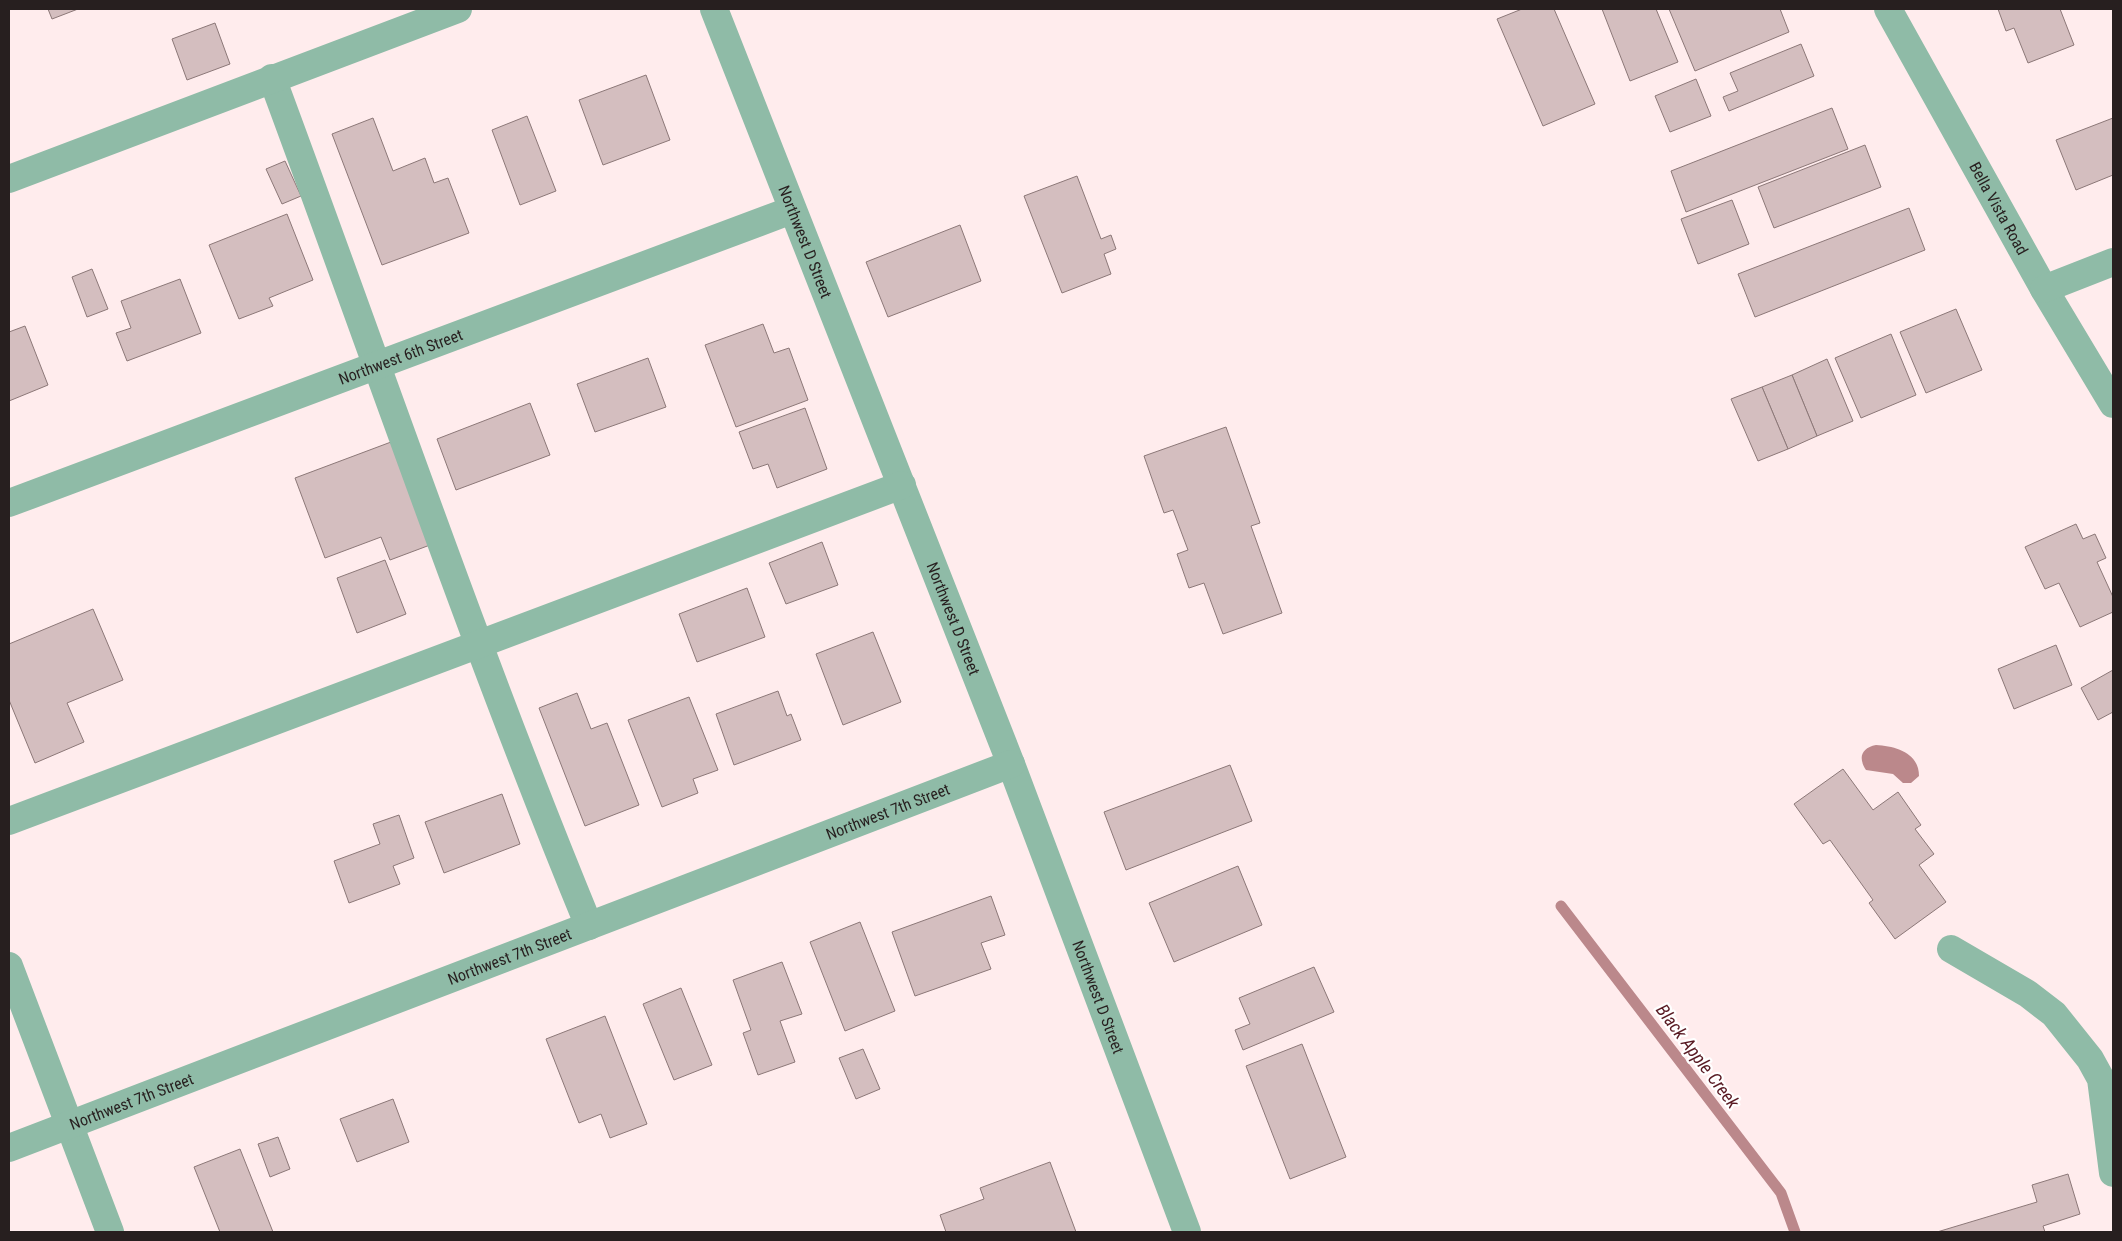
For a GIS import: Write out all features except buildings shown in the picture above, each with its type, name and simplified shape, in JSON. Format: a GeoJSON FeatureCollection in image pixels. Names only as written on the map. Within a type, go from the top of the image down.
{"type":"FeatureCollection","features":[{"type":"Feature","properties":{"kind":"street"},"geometry":{"type":"LineString","coordinates":[[9,179],[458,9]]}},
{"type":"Feature","properties":{"kind":"street","name":"Northwest D Street"},"geometry":{"type":"LineString","coordinates":[[714,9],[1011,764],[1187,1232]]}},
{"type":"Feature","properties":{"kind":"street","name":"Bella Vista Road"},"geometry":{"type":"LineString","coordinates":[[1888,9],[2044,289],[2113,404]]}},
{"type":"Feature","properties":{"kind":"street"},"geometry":{"type":"LineString","coordinates":[[272,78],[378,364],[478,644],[588,926]]}},
{"type":"Feature","properties":{"kind":"street","name":"Northwest 6th Street"},"geometry":{"type":"LineString","coordinates":[[9,503],[792,210]]}},
{"type":"Feature","properties":{"kind":"street"},"geometry":{"type":"LineString","coordinates":[[2044,289],[2113,262]]}},
{"type":"Feature","properties":{"kind":"street"},"geometry":{"type":"LineString","coordinates":[[9,821],[902,485]]}},
{"type":"Feature","properties":{"kind":"street","name":"Northwest 7th Street"},"geometry":{"type":"LineString","coordinates":[[9,1148],[1011,764]]}},
{"type":"Feature","properties":{"kind":"street"},"geometry":{"type":"LineString","coordinates":[[1951,949],[2028,994],[2054,1014],[2090,1059],[2101,1079],[2113,1173]]}},
{"type":"Feature","properties":{"kind":"street"},"geometry":{"type":"LineString","coordinates":[[9,966],[110,1232]]}},
{"type":"Feature","properties":{"kind":"shaded area"},"geometry":{"type":"Polygon","coordinates":[[[1876,745],[1898,749],[1911,756],[1918,768],[1919,776],[1911,783],[1903,783],[1893,774],[1866,770],[1862,761],[1862,754],[1867,748],[1876,745]]]}},
{"type":"Feature","properties":{"kind":"waterway","name":"Black Apple Creek"},"geometry":{"type":"LineString","coordinates":[[1561,906],[1781,1193],[1795,1232]]}}]}
